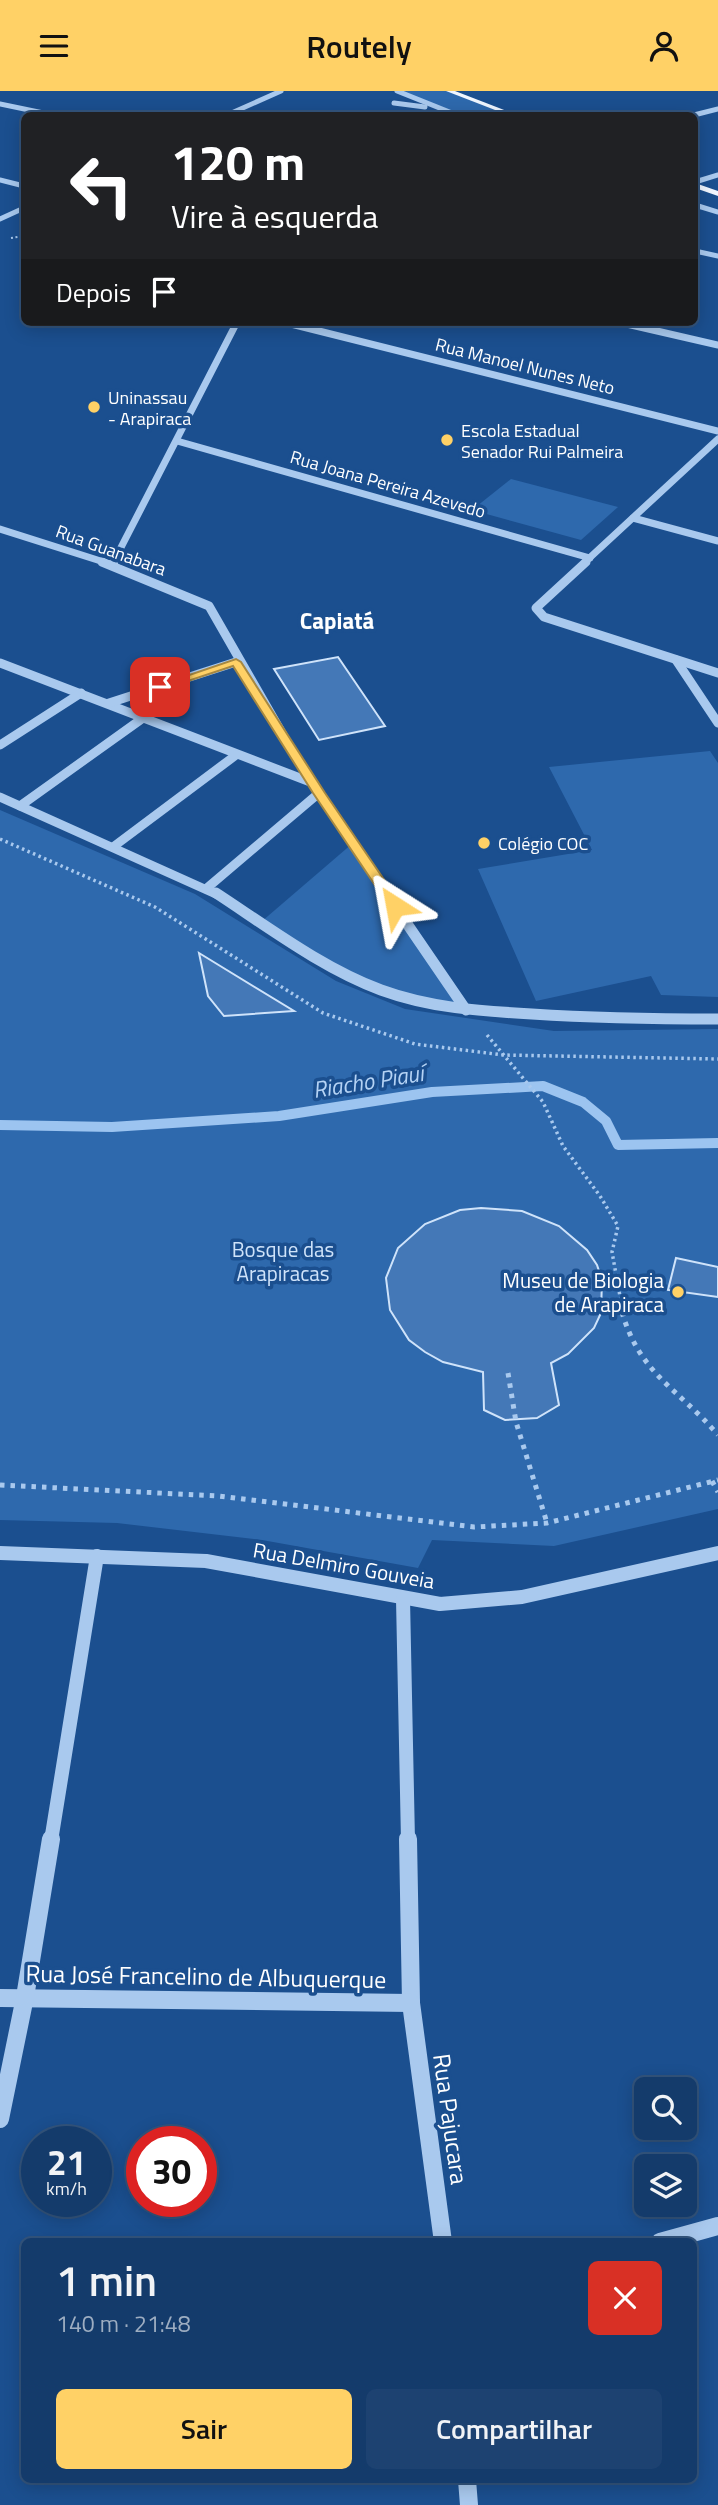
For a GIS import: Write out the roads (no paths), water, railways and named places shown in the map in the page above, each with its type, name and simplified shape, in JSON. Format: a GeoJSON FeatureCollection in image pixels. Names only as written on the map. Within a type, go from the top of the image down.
{"type":"FeatureCollection","features":[{"type":"Feature","properties":{"kind":"main road"},"geometry":{"type":"LineString","coordinates":[[449,91],[505,112]]}},
{"type":"Feature","properties":{"kind":"main road"},"geometry":{"type":"LineString","coordinates":[[698,185],[718,194]]}},
{"type":"Feature","properties":{"kind":"street"},"geometry":{"type":"LineString","coordinates":[[234,112],[281,91]]}},
{"type":"Feature","properties":{"kind":"street"},"geometry":{"type":"LineString","coordinates":[[397,91],[449,112]]}},
{"type":"Feature","properties":{"kind":"street"},"geometry":{"type":"LineString","coordinates":[[394,103],[443,110]]}},
{"type":"Feature","properties":{"kind":"street"},"geometry":{"type":"LineString","coordinates":[[0,104],[39,112]]}},
{"type":"Feature","properties":{"kind":"street"},"geometry":{"type":"LineString","coordinates":[[698,114],[718,109]]}},
{"type":"Feature","properties":{"kind":"street"},"geometry":{"type":"LineString","coordinates":[[698,183],[718,175]]}},
{"type":"Feature","properties":{"kind":"street"},"geometry":{"type":"LineString","coordinates":[[0,180],[21,185]]}},
{"type":"Feature","properties":{"kind":"street"},"geometry":{"type":"LineString","coordinates":[[698,206],[718,212]]}},
{"type":"Feature","properties":{"kind":"street"},"geometry":{"type":"LineString","coordinates":[[0,219],[21,209]]}},
{"type":"Feature","properties":{"kind":"street"},"geometry":{"type":"LineString","coordinates":[[698,252],[718,256]]}},
{"type":"Feature","properties":{"kind":"street"},"geometry":{"type":"LineString","coordinates":[[112,565],[235,326]]}},
{"type":"Feature","properties":{"kind":"street","name":"Rua Manoel Nunes Neto"},"geometry":{"type":"LineString","coordinates":[[299,326],[718,431]]}},
{"type":"Feature","properties":{"kind":"street"},"geometry":{"type":"LineString","coordinates":[[636,326],[718,345]]}},
{"type":"Feature","properties":{"kind":"street"},"geometry":{"type":"LineString","coordinates":[[707,342],[718,334]]}},
{"type":"Feature","properties":{"kind":"street"},"geometry":{"type":"LineString","coordinates":[[718,439],[536,608],[544,617],[718,673]]}},
{"type":"Feature","properties":{"kind":"street","name":"Rua Joana Pereira Azevedo"},"geometry":{"type":"LineString","coordinates":[[177,441],[590,558]]}},
{"type":"Feature","properties":{"kind":"street"},"geometry":{"type":"LineString","coordinates":[[634,518],[718,541]]}},
{"type":"Feature","properties":{"kind":"street","name":"Rua Guanabara"},"geometry":{"type":"LineString","coordinates":[[0,529],[112,565],[208,606],[236,662]]}},
{"type":"Feature","properties":{"kind":"street"},"geometry":{"type":"LineString","coordinates":[[676,660],[718,723]]}},
{"type":"Feature","properties":{"kind":"street"},"geometry":{"type":"LineString","coordinates":[[109,703],[236,662],[319,793],[466,1010]]}},
{"type":"Feature","properties":{"kind":"street"},"geometry":{"type":"LineString","coordinates":[[0,663],[313,783]]}},
{"type":"Feature","properties":{"kind":"street"},"geometry":{"type":"LineString","coordinates":[[0,745],[81,694]]}},
{"type":"Feature","properties":{"kind":"street"},"geometry":{"type":"LineString","coordinates":[[20,806],[143,718]]}},
{"type":"Feature","properties":{"kind":"street"},"geometry":{"type":"LineString","coordinates":[[113,847],[236,755]]}},
{"type":"Feature","properties":{"kind":"street"},"geometry":{"type":"LineString","coordinates":[[207,888],[319,793]]}},
{"type":"Feature","properties":{"kind":"street"},"geometry":{"type":"LineString","coordinates":[[0,797],[207,888],[320,959],[379,989],[431,1005],[466,1010],[612,1019],[718,1019]]}},
{"type":"Feature","properties":{"kind":"street","name":"Rua Delmiro Gouveia"},"geometry":{"type":"LineString","coordinates":[[0,1553],[206,1561],[440,1604],[522,1597],[718,1553]]}},
{"type":"Feature","properties":{"kind":"street"},"geometry":{"type":"LineString","coordinates":[[0,2119],[25,1997],[97,1556]]}},
{"type":"Feature","properties":{"kind":"street","name":"Rua Pajucara"},"geometry":{"type":"LineString","coordinates":[[403,1599],[411,2004],[442,2238]]}},
{"type":"Feature","properties":{"kind":"street","name":"Rua José Francelino de Albuquerque"},"geometry":{"type":"LineString","coordinates":[[0,1998],[411,2004]]}},
{"type":"Feature","properties":{"kind":"street"},"geometry":{"type":"LineString","coordinates":[[674,2238],[718,2225]]}},
{"type":"Feature","properties":{"kind":"street"},"geometry":{"type":"LineString","coordinates":[[467,2483],[469,2505]]}},
{"type":"Feature","properties":{"kind":"waterway","name":"Riacho Piauí"},"geometry":{"type":"LineString","coordinates":[[0,1125],[112,1127],[279,1116],[432,1092],[543,1086],[583,1102],[606,1121],[618,1145],[718,1143]]}},
{"type":"Feature","properties":{"kind":"place","name":"Uninassau - Arapiraca"},"geometry":{"type":"Point","coordinates":[94,407]}},
{"type":"Feature","properties":{"kind":"place","name":"Escola Estadual Senador Rui Palmeira"},"geometry":{"type":"Point","coordinates":[447,440]}},
{"type":"Feature","properties":{"kind":"place","name":"Colégio COC"},"geometry":{"type":"Point","coordinates":[484,843]}},
{"type":"Feature","properties":{"kind":"place","name":"Museu de Biologia de Arapiraca"},"geometry":{"type":"Point","coordinates":[678,1292]}},
{"type":"Feature","properties":{"kind":"district","name":"Capiatá"},"geometry":{"type":"Point","coordinates":[337,620]}},
{"type":"Feature","properties":{"kind":"park label","name":"Bosque das Arapiracas"},"geometry":{"type":"Point","coordinates":[283,1261]}}]}
